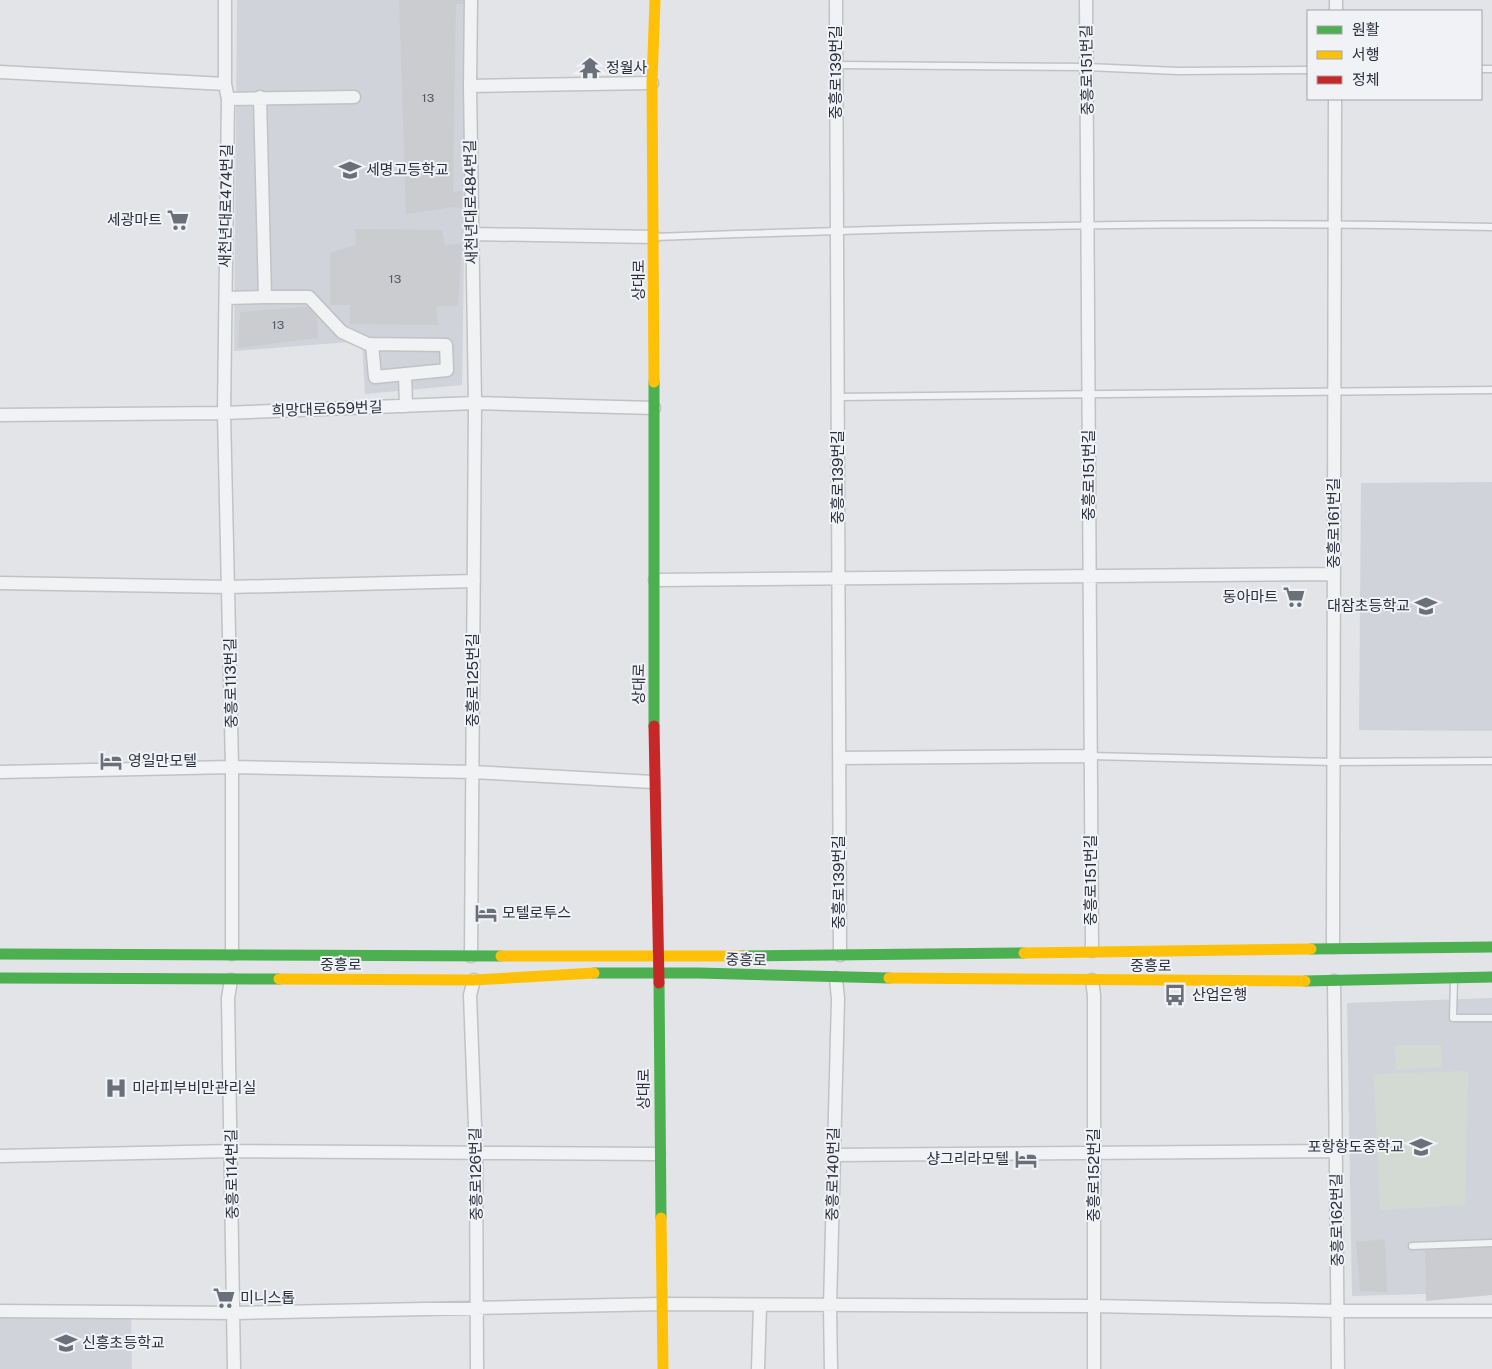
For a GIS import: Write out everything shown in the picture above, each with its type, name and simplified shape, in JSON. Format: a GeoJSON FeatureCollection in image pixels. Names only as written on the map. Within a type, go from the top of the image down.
{"type":"FeatureCollection","features":[{"type":"Feature","properties":{"kind":"main road","name":"상대로"},"geometry":{"type":"LineString","coordinates":[[655,0],[652,84],[656,580],[653,782],[659,958],[659,1154],[663,1369]]}},
{"type":"Feature","properties":{"kind":"main road","name":"중흥로"},"geometry":{"type":"LineString","coordinates":[[0,954],[659,958],[1492,946]]}},
{"type":"Feature","properties":{"kind":"main road","name":"중흥로"},"geometry":{"type":"LineString","coordinates":[[0,978],[474,980],[595,973],[836,978],[1092,980],[1334,981],[1492,977]]}},
{"type":"Feature","properties":{"kind":"street","name":"새천년대로474번길"},"geometry":{"type":"LineString","coordinates":[[224,413],[228,99],[225,84],[225,0]]}},
{"type":"Feature","properties":{"kind":"street","name":"새천년대로484번길"},"geometry":{"type":"LineString","coordinates":[[471,0],[470,86],[474,403]]}},
{"type":"Feature","properties":{"kind":"street","name":"중흥로139번길"},"geometry":{"type":"LineString","coordinates":[[836,0],[840,955]]}},
{"type":"Feature","properties":{"kind":"street","name":"중흥로151번길"},"geometry":{"type":"LineString","coordinates":[[1086,0],[1092,951]]}},
{"type":"Feature","properties":{"kind":"street"},"geometry":{"type":"LineString","coordinates":[[0,72],[225,84]]}},
{"type":"Feature","properties":{"kind":"street"},"geometry":{"type":"LineString","coordinates":[[470,86],[652,84]]}},
{"type":"Feature","properties":{"kind":"street"},"geometry":{"type":"LineString","coordinates":[[228,99],[354,97]]}},
{"type":"Feature","properties":{"kind":"street"},"geometry":{"type":"LineString","coordinates":[[260,98],[265,297]]}},
{"type":"Feature","properties":{"kind":"street","name":"중흥로161번길"},"geometry":{"type":"LineString","coordinates":[[1333,947],[1335,100]]}},
{"type":"Feature","properties":{"kind":"street"},"geometry":{"type":"LineString","coordinates":[[472,234],[654,237]]}},
{"type":"Feature","properties":{"kind":"street"},"geometry":{"type":"LineString","coordinates":[[226,298],[309,297],[342,332],[372,344],[446,345],[447,370],[374,377],[372,344]]}},
{"type":"Feature","properties":{"kind":"street"},"geometry":{"type":"LineString","coordinates":[[405,374],[406,406]]}},
{"type":"Feature","properties":{"kind":"street","name":"희망대로659번길"},"geometry":{"type":"LineString","coordinates":[[0,415],[224,413],[474,403],[654,408]]}},
{"type":"Feature","properties":{"kind":"street","name":"중흥로125번길"},"geometry":{"type":"LineString","coordinates":[[471,956],[474,403]]}},
{"type":"Feature","properties":{"kind":"street","name":"중흥로113번길"},"geometry":{"type":"LineString","coordinates":[[224,413],[232,767],[232,954]]}},
{"type":"Feature","properties":{"kind":"street"},"geometry":{"type":"LineString","coordinates":[[656,580],[1090,578],[1334,574]]}},
{"type":"Feature","properties":{"kind":"street"},"geometry":{"type":"LineString","coordinates":[[0,583],[228,587],[474,581]]}},
{"type":"Feature","properties":{"kind":"street"},"geometry":{"type":"LineString","coordinates":[[839,758],[1091,756]]}},
{"type":"Feature","properties":{"kind":"street"},"geometry":{"type":"LineString","coordinates":[[0,772],[232,767],[472,772],[653,782]]}},
{"type":"Feature","properties":{"kind":"street","name":"중흥로140번길"},"geometry":{"type":"LineString","coordinates":[[831,1369],[830,1306],[838,999],[836,978]]}},
{"type":"Feature","properties":{"kind":"street","name":"중흥로114번길"},"geometry":{"type":"LineString","coordinates":[[231,980],[228,998],[235,1313],[234,1369]]}},
{"type":"Feature","properties":{"kind":"street","name":"중흥로126번길"},"geometry":{"type":"LineString","coordinates":[[474,980],[470,995],[476,1153],[477,1369]]}},
{"type":"Feature","properties":{"kind":"street","name":"중흥로152번길"},"geometry":{"type":"LineString","coordinates":[[1092,980],[1094,996],[1094,1369]]}},
{"type":"Feature","properties":{"kind":"street","name":"중흥로162번길"},"geometry":{"type":"LineString","coordinates":[[1334,981],[1338,1369]]}},
{"type":"Feature","properties":{"kind":"street"},"geometry":{"type":"LineString","coordinates":[[0,1156],[231,1151],[659,1154]]}},
{"type":"Feature","properties":{"kind":"street"},"geometry":{"type":"LineString","coordinates":[[834,1155],[1336,1151]]}},
{"type":"Feature","properties":{"kind":"street"},"geometry":{"type":"LineString","coordinates":[[0,1311],[235,1313],[663,1304],[760,1306],[1093,1306],[1338,1311],[1492,1311]]}},
{"type":"Feature","properties":{"kind":"street"},"geometry":{"type":"LineString","coordinates":[[758,1369],[760,1306]]}},
{"type":"Feature","properties":{"kind":"lane"},"geometry":{"type":"LineString","coordinates":[[836,65],[1087,67],[1178,71],[1307,70]]}},
{"type":"Feature","properties":{"kind":"lane"},"geometry":{"type":"LineString","coordinates":[[654,237],[836,230],[1334,223],[1492,227]]}},
{"type":"Feature","properties":{"kind":"lane"},"geometry":{"type":"LineString","coordinates":[[837,397],[1492,390]]}},
{"type":"Feature","properties":{"kind":"lane"},"geometry":{"type":"LineString","coordinates":[[1091,756],[1334,762],[1492,761]]}},
{"type":"Feature","properties":{"kind":"lane"},"geometry":{"type":"LineString","coordinates":[[1454,978],[1454,1018],[1492,1018]]}},
{"type":"Feature","properties":{"kind":"lane"},"geometry":{"type":"LineString","coordinates":[[1412,1246],[1492,1243]]}},
{"type":"Feature","properties":{"kind":"shaded area","name":"세명고등학교"},"geometry":{"type":"Polygon","coordinates":[[[237,0],[468,0],[462,385],[365,394],[362,341],[234,351],[237,0]]]}},
{"type":"Feature","properties":{"kind":"shaded area","name":"대잠초등학교"},"geometry":{"type":"Polygon","coordinates":[[[1492,482],[1492,731],[1359,730],[1361,483],[1492,482]]]}},
{"type":"Feature","properties":{"kind":"shaded area","name":"포항항도중학교"},"geometry":{"type":"Polygon","coordinates":[[[1492,998],[1492,1292],[1352,1296],[1347,1003],[1492,998]]]}},
{"type":"Feature","properties":{"kind":"shaded area"},"geometry":{"type":"Polygon","coordinates":[[[1395,1045],[1441,1045],[1442,1067],[1396,1070],[1395,1045]]]}},
{"type":"Feature","properties":{"kind":"shaded area"},"geometry":{"type":"Polygon","coordinates":[[[1468,1071],[1465,1205],[1380,1210],[1374,1074],[1468,1071]]]}},
{"type":"Feature","properties":{"kind":"shaded area","name":"신흥초등학교"},"geometry":{"type":"Polygon","coordinates":[[[131,1315],[132,1369],[0,1369],[0,1317],[131,1315]]]}},
{"type":"Feature","properties":{"kind":"building","name":"세명고등학교"},"geometry":{"type":"Polygon","coordinates":[[[399,0],[464,0],[464,4],[456,4],[453,192],[462,191],[462,208],[454,207],[406,214],[399,0]]]}},
{"type":"Feature","properties":{"kind":"building"},"geometry":{"type":"Polygon","coordinates":[[[355,229],[442,230],[445,245],[462,244],[458,305],[436,307],[438,325],[350,324],[350,305],[330,305],[330,253],[356,244],[355,229]]]}},
{"type":"Feature","properties":{"kind":"building"},"geometry":{"type":"Polygon","coordinates":[[[317,306],[318,338],[238,348],[240,312],[317,306]]]}},
{"type":"Feature","properties":{"kind":"building"},"geometry":{"type":"Polygon","coordinates":[[[1385,1239],[1387,1292],[1360,1291],[1356,1242],[1385,1239]]]}},
{"type":"Feature","properties":{"kind":"building"},"geometry":{"type":"Polygon","coordinates":[[[1492,1247],[1492,1295],[1426,1301],[1425,1249],[1492,1247]]]}},
{"type":"Feature","properties":{"kind":"traffic: fast"},"geometry":{"type":"LineString","coordinates":[[654,382],[654,726]]}},
{"type":"Feature","properties":{"kind":"traffic: fast"},"geometry":{"type":"LineString","coordinates":[[1311,949],[1492,947]]}},
{"type":"Feature","properties":{"kind":"traffic: fast"},"geometry":{"type":"LineString","coordinates":[[741,956],[1024,953]]}},
{"type":"Feature","properties":{"kind":"traffic: fast"},"geometry":{"type":"LineString","coordinates":[[0,954],[501,956]]}},
{"type":"Feature","properties":{"kind":"traffic: fast"},"geometry":{"type":"LineString","coordinates":[[594,973],[699,973],[889,978]]}},
{"type":"Feature","properties":{"kind":"traffic: fast"},"geometry":{"type":"LineString","coordinates":[[1305,981],[1492,977]]}},
{"type":"Feature","properties":{"kind":"traffic: fast"},"geometry":{"type":"LineString","coordinates":[[0,978],[279,979]]}},
{"type":"Feature","properties":{"kind":"traffic: fast"},"geometry":{"type":"LineString","coordinates":[[659,983],[661,1218]]}},
{"type":"Feature","properties":{"kind":"traffic: slow"},"geometry":{"type":"LineString","coordinates":[[654,382],[652,83],[655,0]]}},
{"type":"Feature","properties":{"kind":"traffic: slow"},"geometry":{"type":"LineString","coordinates":[[1024,953],[1311,949]]}},
{"type":"Feature","properties":{"kind":"traffic: slow"},"geometry":{"type":"LineString","coordinates":[[501,956],[741,956]]}},
{"type":"Feature","properties":{"kind":"traffic: slow"},"geometry":{"type":"LineString","coordinates":[[279,979],[474,980],[594,973]]}},
{"type":"Feature","properties":{"kind":"traffic: slow"},"geometry":{"type":"LineString","coordinates":[[889,978],[1305,981]]}},
{"type":"Feature","properties":{"kind":"traffic: slow"},"geometry":{"type":"LineString","coordinates":[[661,1218],[663,1369]]}},
{"type":"Feature","properties":{"kind":"traffic: jam"},"geometry":{"type":"LineString","coordinates":[[654,726],[659,983]]}},
{"type":"Feature","properties":{"kind":"place","name":"정월사"},"geometry":{"type":"Point","coordinates":[590,68]}},
{"type":"Feature","properties":{"kind":"place","name":"세명고등학교"},"geometry":{"type":"Point","coordinates":[350,170]}},
{"type":"Feature","properties":{"kind":"place","name":"세광마트"},"geometry":{"type":"Point","coordinates":[178,220]}},
{"type":"Feature","properties":{"kind":"place","name":"동아마트"},"geometry":{"type":"Point","coordinates":[1294,597]}},
{"type":"Feature","properties":{"kind":"place","name":"대잠초등학교"},"geometry":{"type":"Point","coordinates":[1426,606]}},
{"type":"Feature","properties":{"kind":"place","name":"영일만모텔"},"geometry":{"type":"Point","coordinates":[111,761]}},
{"type":"Feature","properties":{"kind":"place","name":"모텔로투스"},"geometry":{"type":"Point","coordinates":[486,913]}},
{"type":"Feature","properties":{"kind":"place","name":"산업은행"},"geometry":{"type":"Point","coordinates":[1175,995]}},
{"type":"Feature","properties":{"kind":"place","name":"미라피부비만관리실"},"geometry":{"type":"Point","coordinates":[116,1088]}},
{"type":"Feature","properties":{"kind":"place","name":"포항항도중학교"},"geometry":{"type":"Point","coordinates":[1421,1147]}},
{"type":"Feature","properties":{"kind":"place","name":"샹그리라모텔"},"geometry":{"type":"Point","coordinates":[1026,1159]}},
{"type":"Feature","properties":{"kind":"place","name":"미니스톱"},"geometry":{"type":"Point","coordinates":[224,1298]}},
{"type":"Feature","properties":{"kind":"place","name":"신흥초등학교"},"geometry":{"type":"Point","coordinates":[66,1343]}}]}
